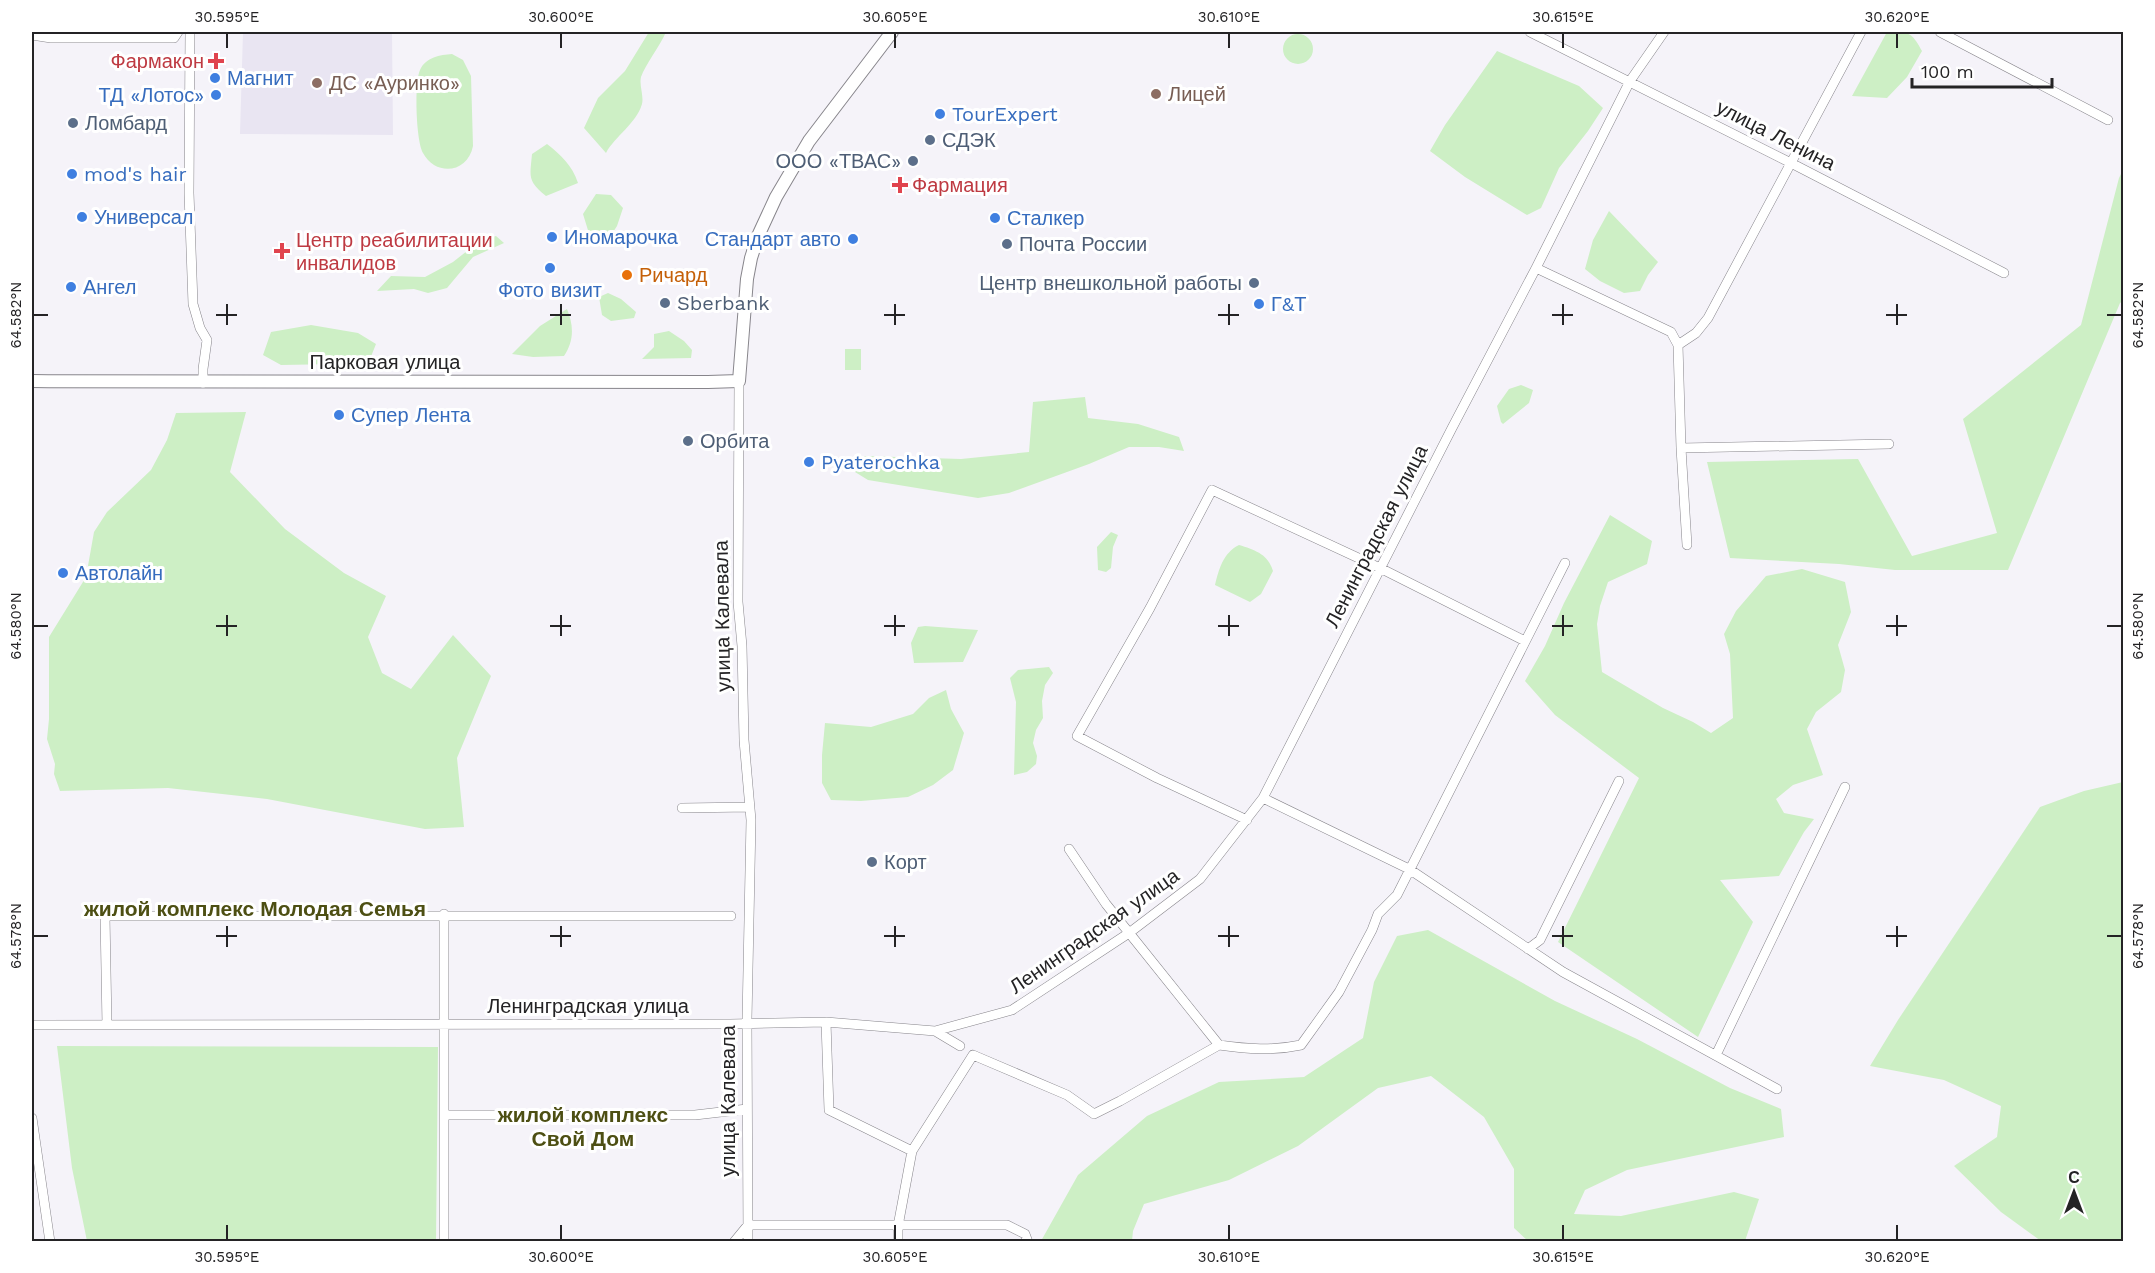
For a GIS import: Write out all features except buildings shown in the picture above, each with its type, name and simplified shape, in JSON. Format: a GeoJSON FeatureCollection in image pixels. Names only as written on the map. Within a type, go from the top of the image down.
{"type":"FeatureCollection","features":[{"type":"Feature","properties":{"kind":"main road","name":"улица Калевала"},"geometry":{"type":"LineString","coordinates":[[739,381],[747,279],[758,236],[776,197],[809,141],[892,32]]}},
{"type":"Feature","properties":{"kind":"main road","name":"Парковая улица"},"geometry":{"type":"LineString","coordinates":[[32,381],[203,383],[739,381]]}},
{"type":"Feature","properties":{"kind":"street"},"geometry":{"type":"LineString","coordinates":[[190,32],[191,253],[193,304],[200,328],[207,340],[203,383]]}},
{"type":"Feature","properties":{"kind":"street","name":"улица Ленина"},"geometry":{"type":"LineString","coordinates":[[1530,32],[2004,273]]}},
{"type":"Feature","properties":{"kind":"street","name":"Ленинградская улица"},"geometry":{"type":"LineString","coordinates":[[32,1025],[825,1022],[935,1031],[1012,1010],[1129,933],[1200,879],[1263,798],[1630,81],[1664,32]]}},
{"type":"Feature","properties":{"kind":"street"},"geometry":{"type":"LineString","coordinates":[[1678,345],[1696,333],[1708,318],[1861,32]]}},
{"type":"Feature","properties":{"kind":"street"},"geometry":{"type":"LineString","coordinates":[[1940,32],[2108,120]]}},
{"type":"Feature","properties":{"kind":"street"},"geometry":{"type":"LineString","coordinates":[[32,35],[51,38],[176,35]]}},
{"type":"Feature","properties":{"kind":"street"},"geometry":{"type":"LineString","coordinates":[[1536,268],[1671,332],[1678,345],[1687,545]]}},
{"type":"Feature","properties":{"kind":"street","name":"улица Калевала"},"geometry":{"type":"LineString","coordinates":[[739,381],[738,602],[742,646],[744,740],[751,820],[748,919],[748,1242]]}},
{"type":"Feature","properties":{"kind":"street"},"geometry":{"type":"LineString","coordinates":[[1681,448],[1888,444]]}},
{"type":"Feature","properties":{"kind":"street"},"geometry":{"type":"LineString","coordinates":[[1247,820],[1157,778],[1077,736],[1150,608],[1212,490],[1380,568],[1525,641]]}},
{"type":"Feature","properties":{"kind":"street"},"geometry":{"type":"LineString","coordinates":[[898,1242],[898,1226],[912,1151],[973,1055],[1067,1095],[1094,1114],[1219,1045],[1250,1050],[1283,1049],[1301,1045],[1339,992],[1378,914],[1397,895],[1565,563]]}},
{"type":"Feature","properties":{"kind":"street"},"geometry":{"type":"LineString","coordinates":[[1528,950],[1540,940],[1619,781]]}},
{"type":"Feature","properties":{"kind":"street"},"geometry":{"type":"LineString","coordinates":[[1716,1055],[1845,787]]}},
{"type":"Feature","properties":{"kind":"street"},"geometry":{"type":"LineString","coordinates":[[1263,798],[1409,869],[1563,972],[1778,1089]]}},
{"type":"Feature","properties":{"kind":"street"},"geometry":{"type":"LineString","coordinates":[[682,808],[750,807]]}},
{"type":"Feature","properties":{"kind":"street"},"geometry":{"type":"LineString","coordinates":[[1069,849],[1106,904],[1219,1045]]}},
{"type":"Feature","properties":{"kind":"street"},"geometry":{"type":"LineString","coordinates":[[444,914],[444,1242]]}},
{"type":"Feature","properties":{"kind":"street"},"geometry":{"type":"LineString","coordinates":[[106,1025],[105,916],[444,914],[731,916],[748,919]]}},
{"type":"Feature","properties":{"kind":"street"},"geometry":{"type":"LineString","coordinates":[[825,1022],[828,1110],[912,1151]]}},
{"type":"Feature","properties":{"kind":"street"},"geometry":{"type":"LineString","coordinates":[[935,1031],[960,1046]]}},
{"type":"Feature","properties":{"kind":"street"},"geometry":{"type":"LineString","coordinates":[[444,1115],[694,1115],[747,1109]]}},
{"type":"Feature","properties":{"kind":"street"},"geometry":{"type":"LineString","coordinates":[[32,1118],[50,1242]]}},
{"type":"Feature","properties":{"kind":"street"},"geometry":{"type":"LineString","coordinates":[[734,1242],[748,1225],[1006,1225],[1025,1234],[1028,1242]]}},
{"type":"Feature","properties":{"kind":"shaded area","name":"ДС «Ауринко»"},"geometry":{"type":"Polygon","coordinates":[[[243,32],[392,32],[393,135],[240,134],[243,32]]]}},
{"type":"Feature","properties":{"kind":"green space"},"geometry":{"type":"Polygon","coordinates":[[[649,32],[666,32],[641,77],[642,104],[635,118],[606,153],[584,128],[598,98],[625,71],[649,32]]]}},
{"type":"Feature","properties":{"kind":"green space"},"geometry":{"type":"Polygon","coordinates":[[[1887,32],[1909,34],[1922,51],[1907,77],[1887,98],[1852,96],[1887,32]]]}},
{"type":"Feature","properties":{"kind":"green space"},"geometry":{"type":"Polygon","coordinates":[[[1298,34],[1309,38],[1313,49],[1309,60],[1298,64],[1287,60],[1283,49],[1287,38],[1298,34]]]}},
{"type":"Feature","properties":{"kind":"green space"},"geometry":{"type":"Polygon","coordinates":[[[1497,51],[1579,86],[1603,108],[1559,168],[1541,208],[1527,215],[1465,177],[1430,151],[1445,125],[1497,51]]]}},
{"type":"Feature","properties":{"kind":"green space"},"geometry":{"type":"Polygon","coordinates":[[[452,54],[463,60],[471,76],[473,146],[465,162],[451,169],[436,166],[423,153],[417,125],[416,99],[418,77],[426,62],[438,56],[452,54]]]}},
{"type":"Feature","properties":{"kind":"green space"},"geometry":{"type":"Polygon","coordinates":[[[547,144],[566,161],[578,183],[546,196],[533,182],[531,173],[532,154],[547,144]]]}},
{"type":"Feature","properties":{"kind":"green space"},"geometry":{"type":"Polygon","coordinates":[[[2123,170],[2123,301],[2120,303],[2008,570],[1895,570],[1839,564],[1730,558],[1707,462],[1858,459],[1912,556],[1997,533],[1963,419],[2081,325],[2123,170]]]}},
{"type":"Feature","properties":{"kind":"green space"},"geometry":{"type":"Polygon","coordinates":[[[596,194],[611,195],[623,208],[617,226],[606,243],[591,240],[583,214],[596,194]]]}},
{"type":"Feature","properties":{"kind":"green space"},"geometry":{"type":"Polygon","coordinates":[[[1609,211],[1658,262],[1640,291],[1624,293],[1600,281],[1585,269],[1593,240],[1609,211]]]}},
{"type":"Feature","properties":{"kind":"green space"},"geometry":{"type":"Polygon","coordinates":[[[496,236],[504,243],[473,257],[447,288],[428,293],[414,289],[377,291],[391,276],[425,277],[453,262],[481,240],[496,236]]]}},
{"type":"Feature","properties":{"kind":"green space"},"geometry":{"type":"Polygon","coordinates":[[[608,293],[621,299],[636,312],[634,318],[611,321],[602,315],[599,297],[608,293]]]}},
{"type":"Feature","properties":{"kind":"green space"},"geometry":{"type":"Polygon","coordinates":[[[567,309],[572,333],[570,345],[564,356],[533,357],[512,354],[540,326],[567,309]]]}},
{"type":"Feature","properties":{"kind":"green space"},"geometry":{"type":"Polygon","coordinates":[[[311,325],[358,333],[376,344],[370,359],[338,364],[281,365],[263,355],[271,332],[311,325]]]}},
{"type":"Feature","properties":{"kind":"green space"},"geometry":{"type":"Polygon","coordinates":[[[669,331],[684,341],[692,350],[691,358],[642,359],[654,347],[654,334],[669,331]]]}},
{"type":"Feature","properties":{"kind":"green space"},"geometry":{"type":"Polygon","coordinates":[[[845,349],[861,349],[861,370],[845,370],[845,349]]]}},
{"type":"Feature","properties":{"kind":"green space"},"geometry":{"type":"Polygon","coordinates":[[[1521,385],[1533,390],[1529,403],[1503,424],[1497,406],[1509,389],[1521,385]]]}},
{"type":"Feature","properties":{"kind":"green space"},"geometry":{"type":"Polygon","coordinates":[[[1085,397],[1088,418],[1138,424],[1179,437],[1184,451],[1159,447],[1129,447],[1009,493],[978,498],[868,480],[855,472],[865,456],[961,459],[1029,452],[1033,402],[1085,397]]]}},
{"type":"Feature","properties":{"kind":"green space"},"geometry":{"type":"Polygon","coordinates":[[[246,412],[230,472],[285,529],[344,573],[386,596],[368,637],[382,673],[411,689],[453,635],[491,676],[457,758],[464,827],[425,829],[267,799],[168,788],[60,791],[47,739],[49,637],[86,577],[94,532],[107,512],[151,470],[167,440],[176,413],[246,412]]]}},
{"type":"Feature","properties":{"kind":"green space"},"geometry":{"type":"Polygon","coordinates":[[[1610,515],[1652,541],[1647,564],[1608,582],[1597,624],[1602,672],[1711,733],[1733,718],[1730,654],[1724,634],[1736,611],[1766,576],[1802,569],[1845,582],[1851,612],[1838,645],[1845,670],[1841,692],[1816,712],[1807,729],[1823,775],[1793,785],[1776,799],[1784,813],[1814,819],[1779,876],[1720,880],[1753,922],[1698,1037],[1558,942],[1639,778],[1555,715],[1525,681],[1545,646],[1564,603],[1610,515]]]}},
{"type":"Feature","properties":{"kind":"green space"},"geometry":{"type":"Polygon","coordinates":[[[1111,532],[1118,535],[1113,547],[1111,568],[1106,572],[1098,570],[1097,547],[1111,532]]]}},
{"type":"Feature","properties":{"kind":"green space"},"geometry":{"type":"Polygon","coordinates":[[[1239,545],[1255,551],[1268,560],[1273,571],[1261,594],[1250,602],[1215,585],[1225,557],[1239,545]]]}},
{"type":"Feature","properties":{"kind":"green space"},"geometry":{"type":"Polygon","coordinates":[[[918,627],[978,630],[963,662],[914,663],[911,643],[918,627]]]}},
{"type":"Feature","properties":{"kind":"green space"},"geometry":{"type":"Polygon","coordinates":[[[1049,667],[1053,673],[1045,685],[1042,701],[1043,718],[1036,730],[1033,743],[1037,756],[1036,764],[1027,772],[1014,775],[1016,702],[1010,678],[1018,670],[1049,667]]]}},
{"type":"Feature","properties":{"kind":"green space"},"geometry":{"type":"Polygon","coordinates":[[[946,690],[951,709],[964,733],[953,770],[933,785],[908,797],[861,801],[831,800],[822,783],[825,723],[871,727],[913,714],[929,698],[946,690]]]}},
{"type":"Feature","properties":{"kind":"green space"},"geometry":{"type":"Polygon","coordinates":[[[2123,782],[2123,1241],[2041,1241],[2001,1212],[1954,1166],[1997,1137],[2001,1106],[1944,1080],[1870,1066],[1898,1020],[2040,807],[2084,791],[2123,782]]]}},
{"type":"Feature","properties":{"kind":"green space"},"geometry":{"type":"Polygon","coordinates":[[[1428,930],[1555,1001],[1637,1039],[1730,1088],[1781,1109],[1784,1137],[1627,1170],[1585,1190],[1574,1214],[1621,1216],[1734,1192],[1759,1199],[1745,1241],[1528,1241],[1514,1228],[1514,1169],[1484,1117],[1431,1076],[1378,1088],[1298,1146],[1229,1180],[1144,1204],[1133,1231],[1132,1241],[1041,1241],[1078,1175],[1147,1116],[1219,1082],[1304,1077],[1363,1038],[1374,982],[1397,936],[1428,930]]]}},
{"type":"Feature","properties":{"kind":"green space"},"geometry":{"type":"Polygon","coordinates":[[[57,1046],[438,1047],[436,1241],[87,1241],[72,1168],[57,1046]]]}},
{"type":"Feature","properties":{"kind":"place","name":"Фармакон"},"geometry":{"type":"Point","coordinates":[216,61]}},
{"type":"Feature","properties":{"kind":"place","name":"Магнит"},"geometry":{"type":"Point","coordinates":[215,78]}},
{"type":"Feature","properties":{"kind":"place","name":"ДС «Ауринко»"},"geometry":{"type":"Point","coordinates":[317,83]}},
{"type":"Feature","properties":{"kind":"place","name":"Лицей"},"geometry":{"type":"Point","coordinates":[1156,94]}},
{"type":"Feature","properties":{"kind":"place","name":"ТД «Лотос»"},"geometry":{"type":"Point","coordinates":[216,95]}},
{"type":"Feature","properties":{"kind":"place","name":"TourExpert"},"geometry":{"type":"Point","coordinates":[940,114]}},
{"type":"Feature","properties":{"kind":"place","name":"Ломбард"},"geometry":{"type":"Point","coordinates":[73,123]}},
{"type":"Feature","properties":{"kind":"place","name":"СДЭК"},"geometry":{"type":"Point","coordinates":[930,140]}},
{"type":"Feature","properties":{"kind":"place","name":"ООО «ТВАС»"},"geometry":{"type":"Point","coordinates":[913,161]}},
{"type":"Feature","properties":{"kind":"place","name":"mod's hair"},"geometry":{"type":"Point","coordinates":[72,174]}},
{"type":"Feature","properties":{"kind":"place","name":"Фармация"},"geometry":{"type":"Point","coordinates":[900,185]}},
{"type":"Feature","properties":{"kind":"place","name":"Универсал"},"geometry":{"type":"Point","coordinates":[82,217]}},
{"type":"Feature","properties":{"kind":"place","name":"Сталкер"},"geometry":{"type":"Point","coordinates":[995,218]}},
{"type":"Feature","properties":{"kind":"place","name":"Иномарочка"},"geometry":{"type":"Point","coordinates":[552,237]}},
{"type":"Feature","properties":{"kind":"place","name":"Стандарт авто"},"geometry":{"type":"Point","coordinates":[853,239]}},
{"type":"Feature","properties":{"kind":"place","name":"Почта России"},"geometry":{"type":"Point","coordinates":[1007,244]}},
{"type":"Feature","properties":{"kind":"place","name":"Центр реабилитации инвалидов"},"geometry":{"type":"Point","coordinates":[282,251]}},
{"type":"Feature","properties":{"kind":"place","name":"Фото визит"},"geometry":{"type":"Point","coordinates":[550,268]}},
{"type":"Feature","properties":{"kind":"place","name":"Ричард"},"geometry":{"type":"Point","coordinates":[627,275]}},
{"type":"Feature","properties":{"kind":"place","name":"Центр внешкольной работы"},"geometry":{"type":"Point","coordinates":[1254,283]}},
{"type":"Feature","properties":{"kind":"place","name":"Ангел"},"geometry":{"type":"Point","coordinates":[71,287]}},
{"type":"Feature","properties":{"kind":"place","name":"Sberbank"},"geometry":{"type":"Point","coordinates":[665,303]}},
{"type":"Feature","properties":{"kind":"place","name":"Г&Т"},"geometry":{"type":"Point","coordinates":[1259,304]}},
{"type":"Feature","properties":{"kind":"place","name":"Супер Лента"},"geometry":{"type":"Point","coordinates":[339,415]}},
{"type":"Feature","properties":{"kind":"place","name":"Орбита"},"geometry":{"type":"Point","coordinates":[688,441]}},
{"type":"Feature","properties":{"kind":"place","name":"Pyaterochka"},"geometry":{"type":"Point","coordinates":[809,462]}},
{"type":"Feature","properties":{"kind":"place","name":"Автолайн"},"geometry":{"type":"Point","coordinates":[63,573]}},
{"type":"Feature","properties":{"kind":"place","name":"Корт"},"geometry":{"type":"Point","coordinates":[872,862]}},
{"type":"Feature","properties":{"kind":"district","name":"жилой комплекс Молодая Семья"},"geometry":{"type":"Point","coordinates":[255,909]}},
{"type":"Feature","properties":{"kind":"district","name":"жилой комплекс Свой Дом"},"geometry":{"type":"Point","coordinates":[583,1127]}}]}
